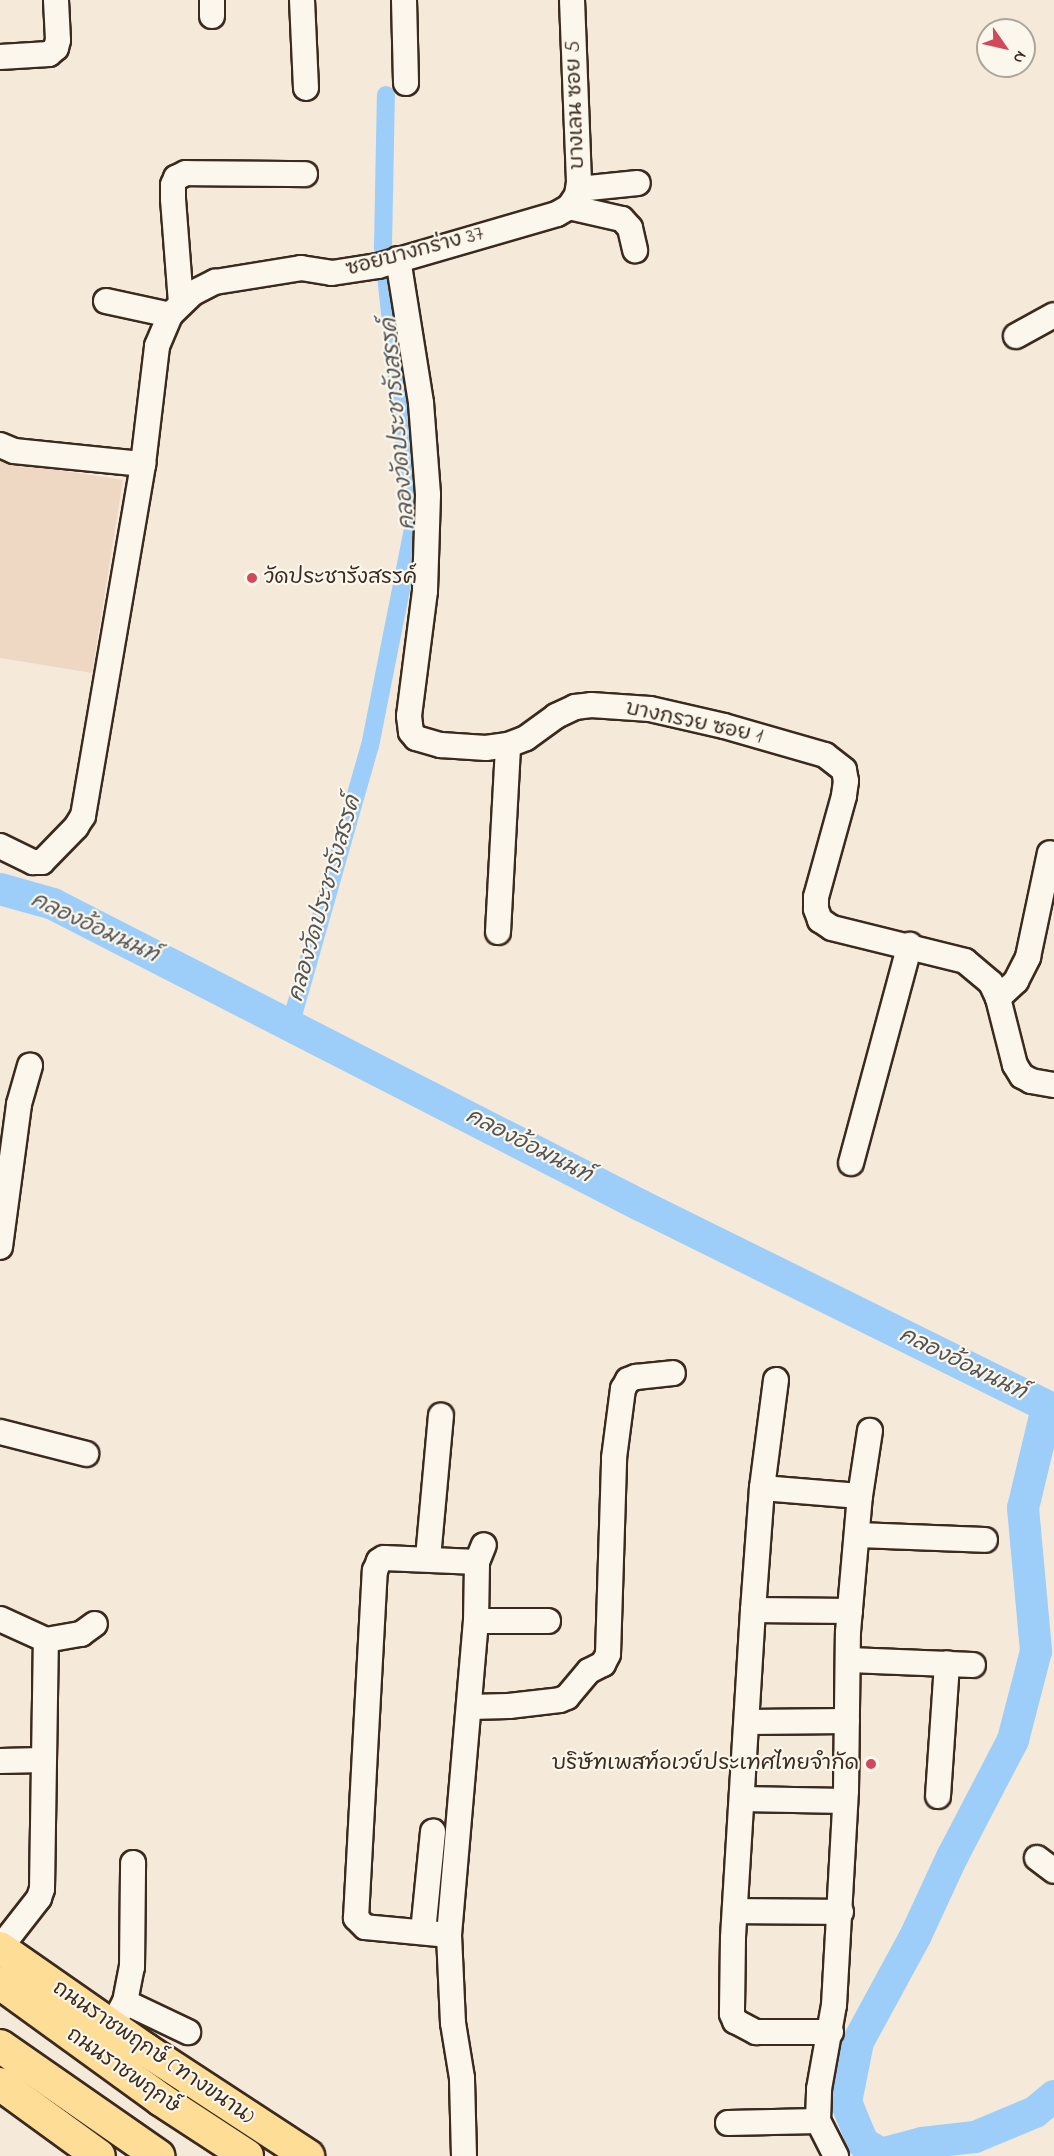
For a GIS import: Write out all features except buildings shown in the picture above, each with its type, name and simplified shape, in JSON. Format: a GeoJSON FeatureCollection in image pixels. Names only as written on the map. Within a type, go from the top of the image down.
{"type":"FeatureCollection","features":[{"type":"Feature","properties":{"kind":"main road","name":"ถนนราชพฤกษ์ (ทางขนาน)"},"geometry":{"type":"LineString","coordinates":[[0,1948],[119,2014],[146,2050],[308,2156]]}},
{"type":"Feature","properties":{"kind":"main road"},"geometry":{"type":"LineString","coordinates":[[0,1970],[146,2050]]}},
{"type":"Feature","properties":{"kind":"main road","name":"ถนนราชพฤกษ์"},"geometry":{"type":"LineString","coordinates":[[0,1983],[160,2099],[247,2156]]}},
{"type":"Feature","properties":{"kind":"main road"},"geometry":{"type":"LineString","coordinates":[[0,2046],[158,2156]]}},
{"type":"Feature","properties":{"kind":"main road"},"geometry":{"type":"LineString","coordinates":[[0,2084],[99,2156]]}},
{"type":"Feature","properties":{"kind":"street"},"geometry":{"type":"LineString","coordinates":[[0,57],[50,54],[56,48],[58,40],[56,0]]}},
{"type":"Feature","properties":{"kind":"street"},"geometry":{"type":"LineString","coordinates":[[302,0],[306,88]]}},
{"type":"Feature","properties":{"kind":"street"},"geometry":{"type":"LineString","coordinates":[[404,0],[406,83]]}},
{"type":"Feature","properties":{"kind":"street","name":"บางเลน ซอย 5"},"geometry":{"type":"LineString","coordinates":[[572,0],[574,198]]}},
{"type":"Feature","properties":{"kind":"street"},"geometry":{"type":"LineString","coordinates":[[0,846],[33,862],[42,862],[76,827],[83,816],[143,464],[157,346],[176,309],[172,199],[176,178],[186,173],[304,174]]}},
{"type":"Feature","properties":{"kind":"street","name":"ซอยบางกร่าง 37"},"geometry":{"type":"LineString","coordinates":[[176,309],[193,293],[215,282],[301,268],[332,273],[390,262],[557,214],[574,198],[638,183]]}},
{"type":"Feature","properties":{"kind":"street"},"geometry":{"type":"LineString","coordinates":[[574,198],[622,219],[634,236],[635,250]]}},
{"type":"Feature","properties":{"kind":"street","name":"บางกรวย ซอย 1"},"geometry":{"type":"LineString","coordinates":[[390,262],[421,403],[428,495],[425,591],[409,725],[416,738],[426,743],[486,748],[508,745],[526,738],[556,716],[575,707],[591,705],[650,709],[724,726],[825,755],[844,770],[846,781],[844,796],[816,897],[816,909],[820,920],[832,928],[910,945],[965,961],[992,983],[1015,1065],[1022,1076],[1031,1082],[1054,1085]]}},
{"type":"Feature","properties":{"kind":"street"},"geometry":{"type":"LineString","coordinates":[[106,301],[176,309]]}},
{"type":"Feature","properties":{"kind":"street"},"geometry":{"type":"LineString","coordinates":[[1016,336],[1054,315]]}},
{"type":"Feature","properties":{"kind":"street"},"geometry":{"type":"LineString","coordinates":[[0,445],[25,453],[143,464]]}},
{"type":"Feature","properties":{"kind":"street"},"geometry":{"type":"LineString","coordinates":[[498,932],[508,745]]}},
{"type":"Feature","properties":{"kind":"street"},"geometry":{"type":"LineString","coordinates":[[998,999],[1016,981],[1028,957],[1050,853]]}},
{"type":"Feature","properties":{"kind":"street"},"geometry":{"type":"LineString","coordinates":[[851,1163],[910,945]]}},
{"type":"Feature","properties":{"kind":"street"},"geometry":{"type":"LineString","coordinates":[[0,1246],[19,1104],[30,1066]]}},
{"type":"Feature","properties":{"kind":"street"},"geometry":{"type":"LineString","coordinates":[[469,1707],[509,1706],[560,1700],[567,1697],[589,1671],[603,1664],[609,1645],[612,1480],[623,1389],[628,1380],[636,1377],[673,1373]]}},
{"type":"Feature","properties":{"kind":"street"},"geometry":{"type":"LineString","coordinates":[[776,1380],[762,1488],[753,1610],[732,2014],[735,2021],[756,2032],[831,2032]]}},
{"type":"Feature","properties":{"kind":"street"},"geometry":{"type":"LineString","coordinates":[[428,1558],[441,1416]]}},
{"type":"Feature","properties":{"kind":"street"},"geometry":{"type":"LineString","coordinates":[[836,2156],[818,2121],[819,2089],[831,2032],[840,1912],[850,1611],[860,1496],[870,1431]]}},
{"type":"Feature","properties":{"kind":"street"},"geometry":{"type":"LineString","coordinates":[[0,1432],[86,1454]]}},
{"type":"Feature","properties":{"kind":"street"},"geometry":{"type":"LineString","coordinates":[[762,1488],[860,1496]]}},
{"type":"Feature","properties":{"kind":"street"},"geometry":{"type":"LineString","coordinates":[[857,1535],[985,1540]]}},
{"type":"Feature","properties":{"kind":"street"},"geometry":{"type":"LineString","coordinates":[[449,1935],[365,1927],[356,1918],[355,1903],[375,1571],[379,1561],[384,1558],[428,1558],[481,1554],[449,1935],[453,2023],[462,2078],[464,2156]]}},
{"type":"Feature","properties":{"kind":"street"},"geometry":{"type":"LineString","coordinates":[[753,1610],[850,1611]]}},
{"type":"Feature","properties":{"kind":"street"},"geometry":{"type":"LineString","coordinates":[[0,1619],[45,1640],[81,1635],[95,1624]]}},
{"type":"Feature","properties":{"kind":"street"},"geometry":{"type":"LineString","coordinates":[[476,1621],[548,1621]]}},
{"type":"Feature","properties":{"kind":"street"},"geometry":{"type":"LineString","coordinates":[[0,1948],[39,1898],[42,1889],[45,1640]]}},
{"type":"Feature","properties":{"kind":"street"},"geometry":{"type":"LineString","coordinates":[[849,1660],[973,1665]]}},
{"type":"Feature","properties":{"kind":"street"},"geometry":{"type":"LineString","coordinates":[[938,1796],[947,1663]]}},
{"type":"Feature","properties":{"kind":"street"},"geometry":{"type":"LineString","coordinates":[[748,1722],[847,1721]]}},
{"type":"Feature","properties":{"kind":"street"},"geometry":{"type":"LineString","coordinates":[[0,1761],[43,1760]]}},
{"type":"Feature","properties":{"kind":"street"},"geometry":{"type":"LineString","coordinates":[[742,1799],[845,1800]]}},
{"type":"Feature","properties":{"kind":"street"},"geometry":{"type":"LineString","coordinates":[[423,1932],[433,1831]]}},
{"type":"Feature","properties":{"kind":"street"},"geometry":{"type":"LineString","coordinates":[[133,1863],[134,1949],[119,2014],[188,2032]]}},
{"type":"Feature","properties":{"kind":"street"},"geometry":{"type":"LineString","coordinates":[[736,1911],[840,1912]]}},
{"type":"Feature","properties":{"kind":"street"},"geometry":{"type":"LineString","coordinates":[[728,2123],[818,2121]]}},
{"type":"Feature","properties":{"kind":"shaded area"},"geometry":{"type":"Polygon","coordinates":[[[0,461],[123,480],[92,673],[0,658],[0,461]]]}},
{"type":"Feature","properties":{"kind":"waterway","name":"คลองวัดประชารังสรรค์"},"geometry":{"type":"LineString","coordinates":[[290,1026],[370,746],[413,528],[383,246],[386,95]]}},
{"type":"Feature","properties":{"kind":"waterway","name":"คลองอ้อมนนท์"},"geometry":{"type":"LineString","coordinates":[[0,889],[53,904],[640,1205],[1054,1410]]}},
{"type":"Feature","properties":{"kind":"waterway"},"geometry":{"type":"LineString","coordinates":[[1047,1408],[1023,1508],[1036,1651],[1013,1740],[952,1857],[916,1935],[858,2042],[846,2102],[863,2143],[881,2154],[922,2143],[975,2137],[1035,2112],[1054,2096]]}},
{"type":"Feature","properties":{"kind":"place","name":"วัดประชารังสรรค์"},"geometry":{"type":"Point","coordinates":[252,578]}},
{"type":"Feature","properties":{"kind":"place","name":"บริษัทเพสท์อเวย์ประเทศไทยจำกัด"},"geometry":{"type":"Point","coordinates":[871,1764]}}]}
